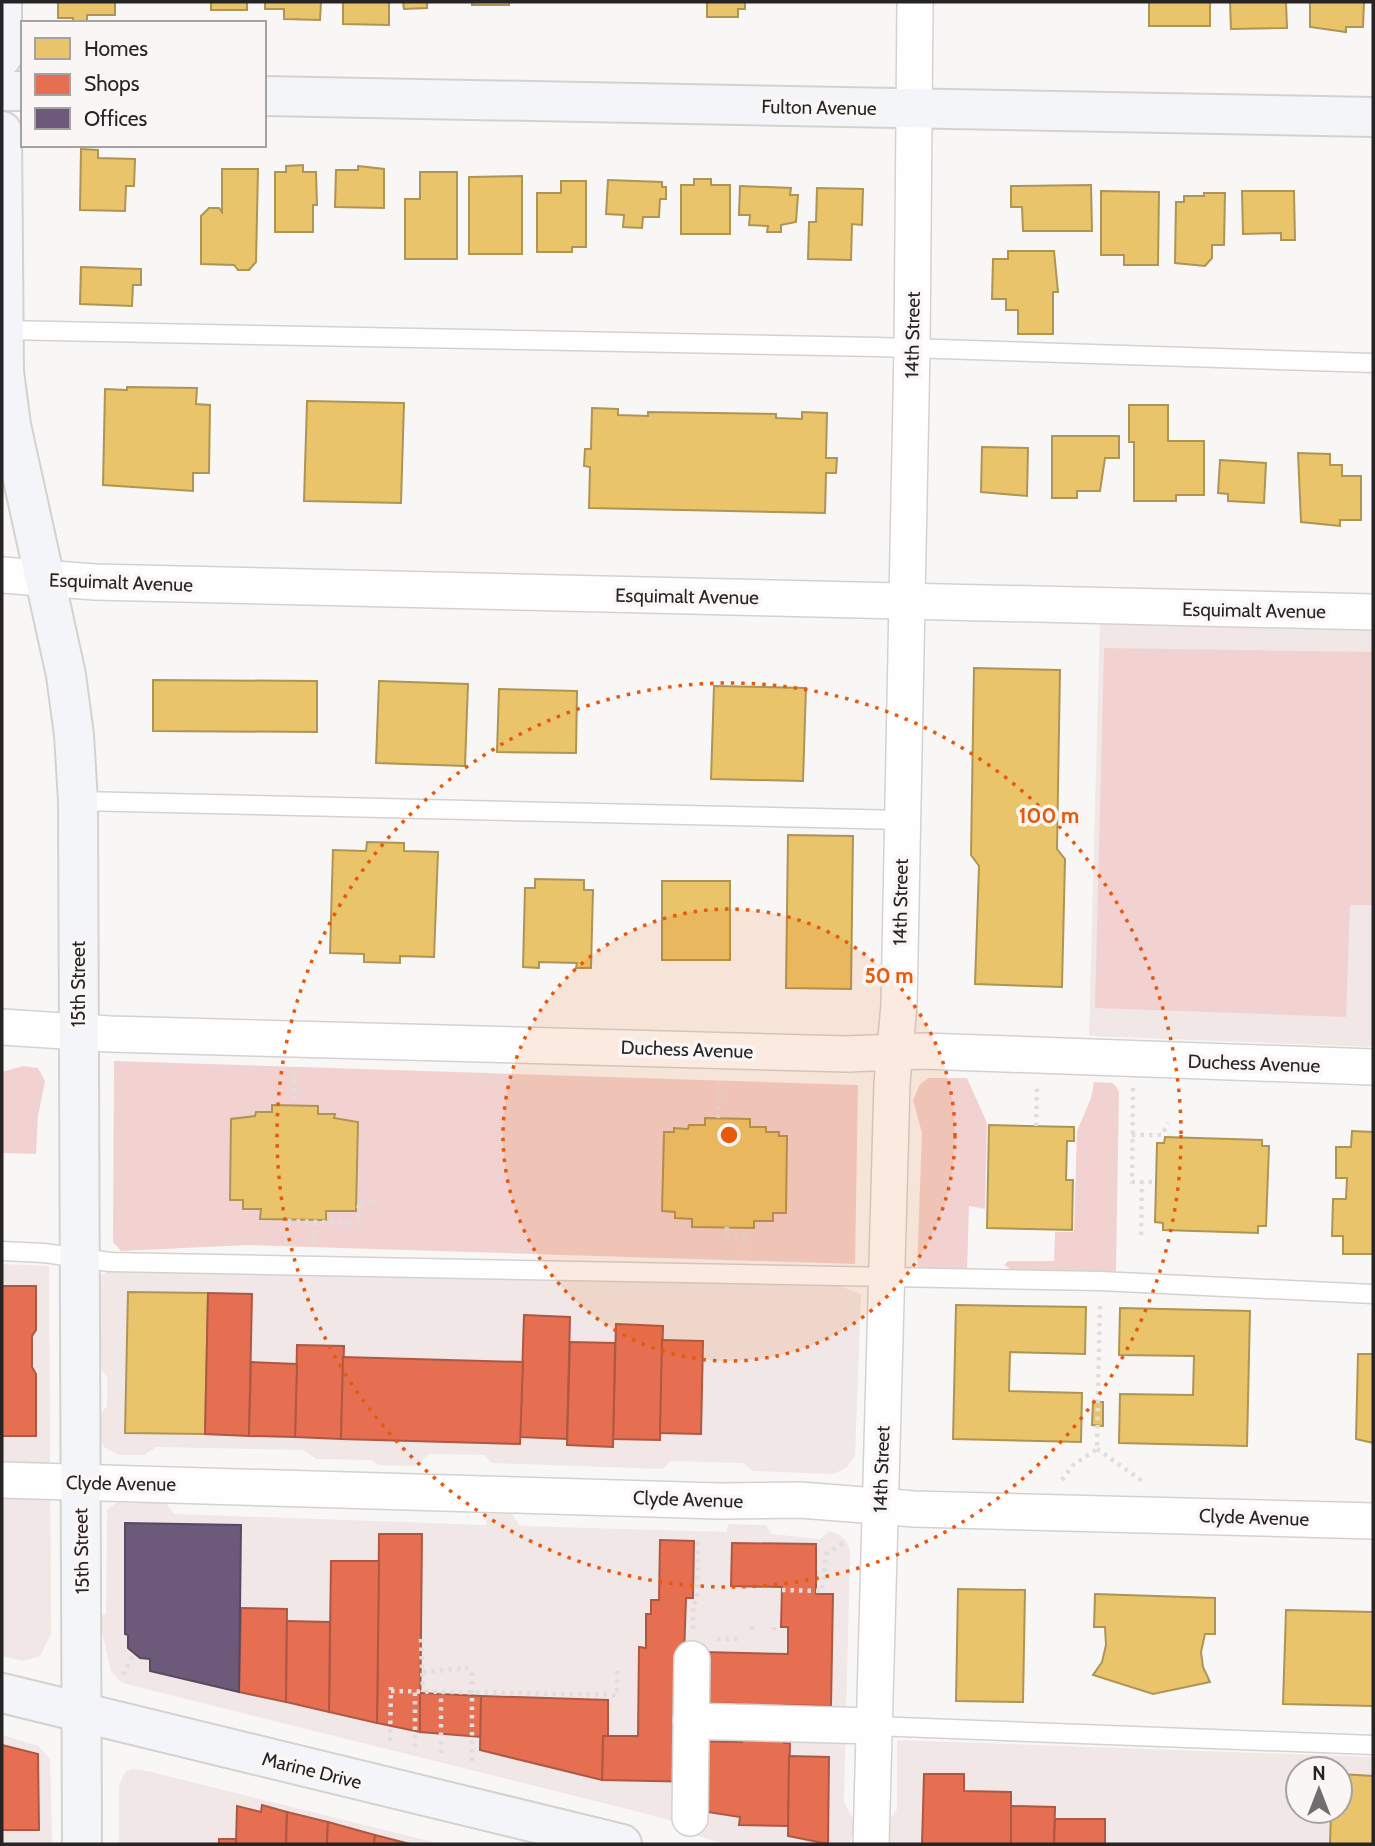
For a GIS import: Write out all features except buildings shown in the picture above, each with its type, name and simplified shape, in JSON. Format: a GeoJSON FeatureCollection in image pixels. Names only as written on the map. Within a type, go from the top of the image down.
{"type":"FeatureCollection","features":[{"type":"Feature","properties":{"kind":"main road"},"geometry":{"type":"LineString","coordinates":[[2,2],[2,57]]}},
{"type":"Feature","properties":{"kind":"main road"},"geometry":{"type":"LineString","coordinates":[[2,91],[21,91]]}},
{"type":"Feature","properties":{"kind":"main road","name":"Fulton Avenue"},"geometry":{"type":"LineString","coordinates":[[266,96],[1373,117]]}},
{"type":"Feature","properties":{"kind":"main road","name":"15th Street"},"geometry":{"type":"LineString","coordinates":[[2,131],[2,330],[11,425],[66,675],[74,735],[78,801],[82,1844]]}},
{"type":"Feature","properties":{"kind":"main road","name":"Marine Drive"},"geometry":{"type":"LineString","coordinates":[[2,1693],[622,1844]]}},
{"type":"Feature","properties":{"kind":"street","name":"14th Street"},"geometry":{"type":"LineString","coordinates":[[871,1844],[886,1278],[894,1053],[899,1005],[908,601],[915,2]]}},
{"type":"Feature","properties":{"kind":"street","name":"Esquimalt Avenue"},"geometry":{"type":"LineString","coordinates":[[2,575],[44,580],[1373,612]]}},
{"type":"Feature","properties":{"kind":"street","name":"Duchess Avenue"},"geometry":{"type":"LineString","coordinates":[[2,1027],[166,1035],[1373,1067]]}},
{"type":"Feature","properties":{"kind":"street","name":"Clyde Avenue"},"geometry":{"type":"LineString","coordinates":[[2,1480],[719,1501],[800,1500],[880,1506],[1373,1521]]}},
{"type":"Feature","properties":{"kind":"street"},"geometry":{"type":"LineString","coordinates":[[690,1818],[691,1721],[699,1646]]}},
{"type":"Feature","properties":{"kind":"street"},"geometry":{"type":"LineString","coordinates":[[691,1721],[874,1726]]}},
{"type":"Feature","properties":{"kind":"lane"},"geometry":{"type":"LineString","coordinates":[[2,330],[912,348],[1373,363]]}},
{"type":"Feature","properties":{"kind":"lane"},"geometry":{"type":"LineString","coordinates":[[78,801],[902,820]]}},
{"type":"Feature","properties":{"kind":"lane"},"geometry":{"type":"LineString","coordinates":[[2,1251],[110,1262],[1100,1281],[1373,1294]]}},
{"type":"Feature","properties":{"kind":"lane"},"geometry":{"type":"LineString","coordinates":[[874,1726],[1373,1745]]}},
{"type":"Feature","properties":{"kind":"path"},"geometry":{"type":"LineString","coordinates":[[294,1060],[295,1105]]}},
{"type":"Feature","properties":{"kind":"path"},"geometry":{"type":"LineString","coordinates":[[718,1118],[719,1076]]}},
{"type":"Feature","properties":{"kind":"path"},"geometry":{"type":"LineString","coordinates":[[1036,1126],[1037,1085]]}},
{"type":"Feature","properties":{"kind":"path"},"geometry":{"type":"LineString","coordinates":[[1133,1086],[1132,1182],[1156,1182]]}},
{"type":"Feature","properties":{"kind":"path"},"geometry":{"type":"LineString","coordinates":[[1132,1135],[1163,1135],[1168,1123]]}},
{"type":"Feature","properties":{"kind":"path"},"geometry":{"type":"LineString","coordinates":[[1141,1235],[1142,1182]]}},
{"type":"Feature","properties":{"kind":"path"},"geometry":{"type":"LineString","coordinates":[[288,1221],[358,1223],[359,1201],[376,1202]]}},
{"type":"Feature","properties":{"kind":"path"},"geometry":{"type":"LineString","coordinates":[[727,1227],[726,1236],[744,1236]]}},
{"type":"Feature","properties":{"kind":"path"},"geometry":{"type":"LineString","coordinates":[[743,1275],[744,1228]]}},
{"type":"Feature","properties":{"kind":"path"},"geometry":{"type":"LineString","coordinates":[[1097,1449],[1100,1281]]}},
{"type":"Feature","properties":{"kind":"path"},"geometry":{"type":"LineString","coordinates":[[1060,1484],[1073,1465],[1097,1449]]}},
{"type":"Feature","properties":{"kind":"path"},"geometry":{"type":"LineString","coordinates":[[1097,1449],[1150,1486]]}},
{"type":"Feature","properties":{"kind":"path"},"geometry":{"type":"LineString","coordinates":[[698,1537],[697,1600],[693,1605],[699,1646],[742,1639]]}},
{"type":"Feature","properties":{"kind":"path"},"geometry":{"type":"LineString","coordinates":[[782,1590],[822,1591],[826,1554],[843,1543]]}},
{"type":"Feature","properties":{"kind":"path"},"geometry":{"type":"LineString","coordinates":[[421,1639],[423,1692]]}},
{"type":"Feature","properties":{"kind":"path"},"geometry":{"type":"LineString","coordinates":[[123,1675],[134,1653]]}},
{"type":"Feature","properties":{"kind":"path"},"geometry":{"type":"LineString","coordinates":[[423,1672],[470,1668],[472,1761]]}},
{"type":"Feature","properties":{"kind":"path"},"geometry":{"type":"LineString","coordinates":[[390,1741],[391,1689],[415,1692],[617,1695],[617,1671]]}},
{"type":"Feature","properties":{"kind":"path"},"geometry":{"type":"LineString","coordinates":[[415,1692],[415,1747]]}},
{"type":"Feature","properties":{"kind":"path"},"geometry":{"type":"LineString","coordinates":[[441,1692],[441,1754]]}},
{"type":"Feature","properties":{"kind":"shaded area"},"geometry":{"type":"Polygon","coordinates":[[[1100,621],[1373,628],[1373,1047],[1089,1036],[1100,621]]]}},
{"type":"Feature","properties":{"kind":"shaded area"},"geometry":{"type":"Polygon","coordinates":[[[1104,648],[1373,652],[1373,905],[1350,905],[1346,1017],[1095,1008],[1104,648]]]}},
{"type":"Feature","properties":{"kind":"shaded area"},"geometry":{"type":"Polygon","coordinates":[[[114,1061],[858,1085],[855,1264],[248,1245],[121,1251],[113,1242],[114,1061]]]}},
{"type":"Feature","properties":{"kind":"shaded area"},"geometry":{"type":"Polygon","coordinates":[[[23,1066],[38,1068],[45,1081],[38,1116],[36,1154],[2,1153],[2,1072],[23,1066]]]}},
{"type":"Feature","properties":{"kind":"shaded area"},"geometry":{"type":"Polygon","coordinates":[[[929,1078],[967,1078],[987,1123],[985,1209],[969,1206],[967,1272],[917,1268],[922,1133],[913,1100],[920,1084],[929,1078]]]}},
{"type":"Feature","properties":{"kind":"shaded area"},"geometry":{"type":"Polygon","coordinates":[[[1094,1082],[1113,1083],[1119,1091],[1114,1275],[1015,1272],[1004,1265],[1008,1261],[1054,1261],[1055,1232],[1074,1232],[1077,1131],[1091,1098],[1094,1082]]]}},
{"type":"Feature","properties":{"kind":"shaded area"},"geometry":{"type":"Polygon","coordinates":[[[2,1264],[49,1266],[51,1634],[40,1656],[23,1661],[2,1656],[2,1264]]]}},
{"type":"Feature","properties":{"kind":"shaded area"},"geometry":{"type":"Polygon","coordinates":[[[107,1272],[837,1285],[861,1294],[855,1456],[846,1468],[833,1474],[753,1471],[743,1463],[670,1461],[663,1469],[492,1463],[484,1455],[429,1454],[415,1466],[379,1465],[372,1460],[316,1459],[303,1450],[157,1447],[144,1455],[118,1455],[104,1447],[99,1438],[97,1418],[107,1406],[107,1377],[97,1363],[97,1278],[107,1272]]]}},
{"type":"Feature","properties":{"kind":"shaded area"},"geometry":{"type":"Polygon","coordinates":[[[118,1502],[166,1503],[174,1514],[486,1525],[487,1514],[512,1514],[520,1526],[727,1532],[728,1524],[766,1525],[771,1534],[820,1539],[829,1531],[840,1535],[847,1542],[850,1552],[844,1802],[855,1823],[850,1844],[727,1844],[694,1835],[680,1823],[122,1683],[111,1671],[100,1624],[100,1616],[106,1614],[107,1509],[118,1502]]]}},
{"type":"Feature","properties":{"kind":"shaded area"},"geometry":{"type":"Polygon","coordinates":[[[2,1735],[38,1746],[50,1759],[52,1844],[2,1844],[2,1735]]]}},
{"type":"Feature","properties":{"kind":"shaded area"},"geometry":{"type":"Polygon","coordinates":[[[897,1740],[1317,1755],[1284,1755],[1284,1825],[1354,1825],[1354,1756],[1373,1757],[1373,1844],[885,1844],[886,1824],[897,1809],[897,1740]]]}},
{"type":"Feature","properties":{"kind":"shaded area"},"geometry":{"type":"Polygon","coordinates":[[[132,1769],[441,1844],[119,1844],[119,1786],[125,1772],[132,1769]]]}}]}
